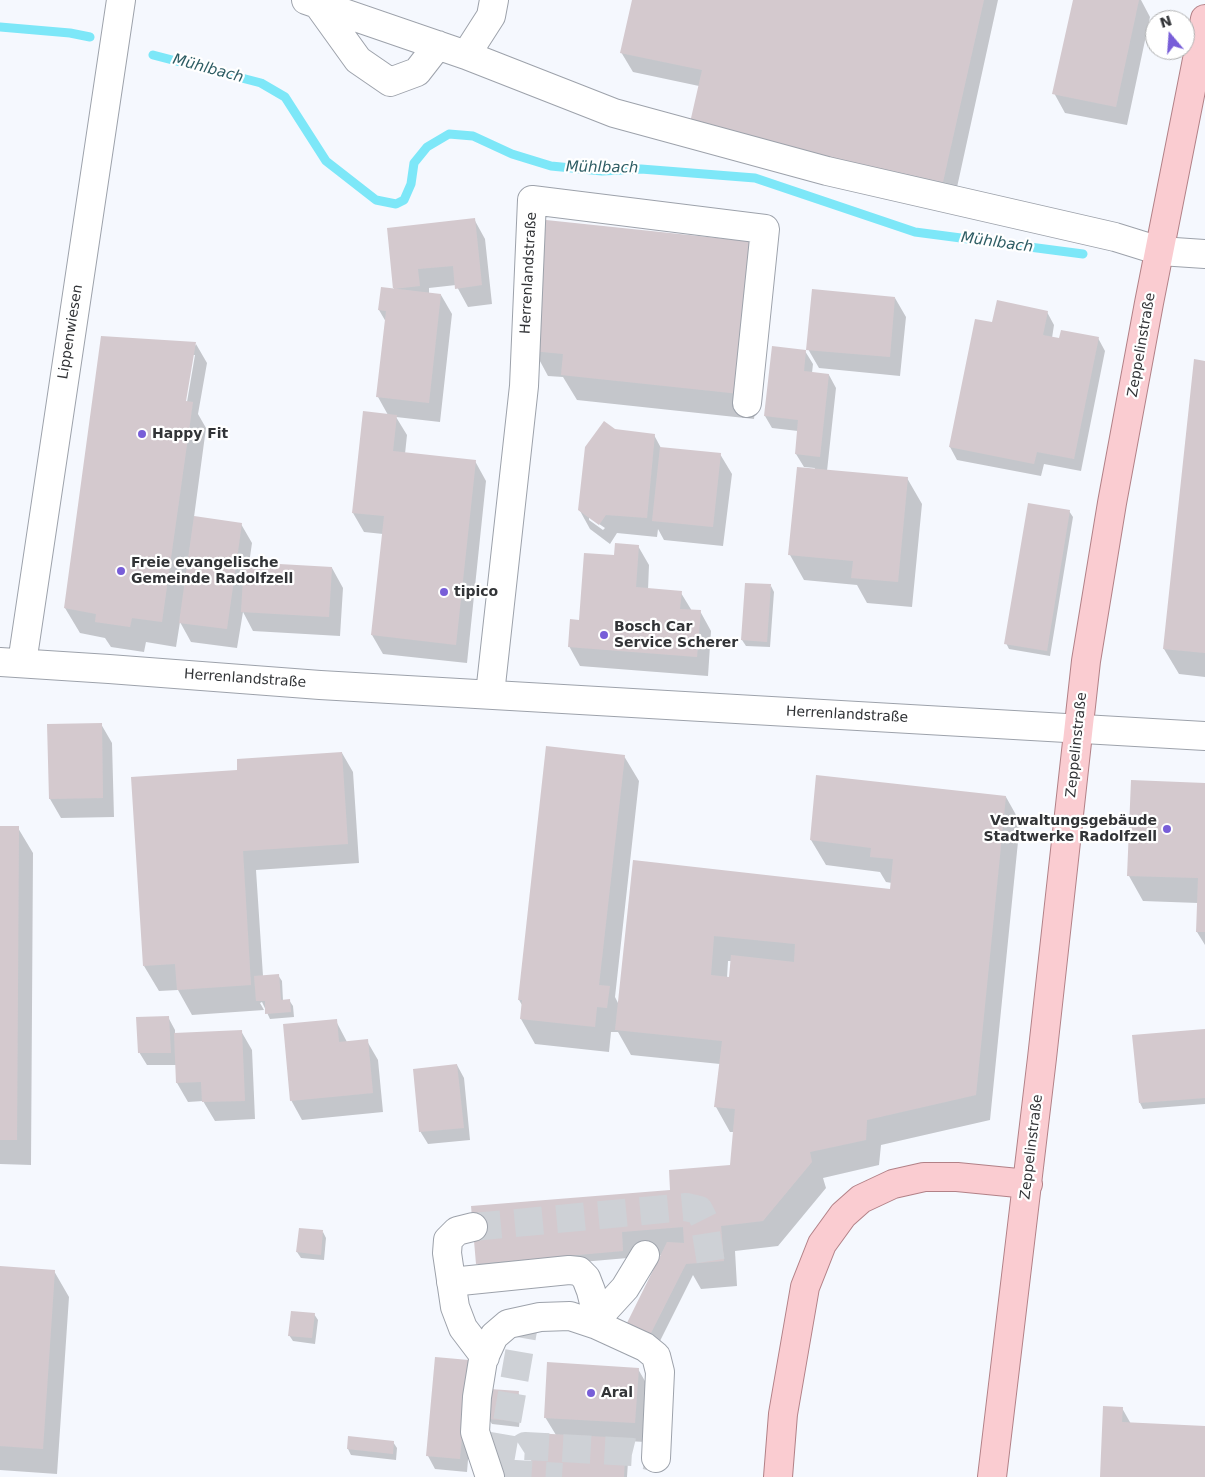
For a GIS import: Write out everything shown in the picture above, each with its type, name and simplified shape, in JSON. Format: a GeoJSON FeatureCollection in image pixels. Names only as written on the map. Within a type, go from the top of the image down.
{"type":"FeatureCollection","features":[{"type":"Feature","properties":{"kind":"main road","name":"Zeppelinstraße"},"geometry":{"type":"LineString","coordinates":[[992,1477],[1028,1184],[1072,801],[1086,661],[1112,503],[1160,252],[1199,78],[1205,19]]}},
{"type":"Feature","properties":{"kind":"main road"},"geometry":{"type":"LineString","coordinates":[[778,1477],[783,1414],[806,1287],[822,1244],[843,1216],[861,1199],[893,1184],[924,1178],[957,1177],[1028,1184]]}},
{"type":"Feature","properties":{"kind":"street","name":"Lippenwiesen"},"geometry":{"type":"LineString","coordinates":[[11,663],[121,0]]}},
{"type":"Feature","properties":{"kind":"street"},"geometry":{"type":"LineString","coordinates":[[466,55],[491,16],[494,0]]}},
{"type":"Feature","properties":{"kind":"street"},"geometry":{"type":"LineString","coordinates":[[311,1],[358,60],[390,82],[417,72],[438,45]]}},
{"type":"Feature","properties":{"kind":"street"},"geometry":{"type":"LineString","coordinates":[[311,1],[466,55],[614,114],[827,171],[1114,237],[1160,252],[1205,254]]}},
{"type":"Feature","properties":{"kind":"street","name":"Herrenlandstraße"},"geometry":{"type":"LineString","coordinates":[[490,694],[524,386],[532,200],[765,229],[747,402]]}},
{"type":"Feature","properties":{"kind":"street","name":"Herrenlandstraße"},"geometry":{"type":"LineString","coordinates":[[11,663],[320,685],[1205,736]]}},
{"type":"Feature","properties":{"kind":"street"},"geometry":{"type":"LineString","coordinates":[[473,1227],[457,1231],[448,1240],[447,1253],[455,1307],[463,1328],[484,1357]]}},
{"type":"Feature","properties":{"kind":"street"},"geometry":{"type":"LineString","coordinates":[[593,1323],[626,1288],[645,1255]]}},
{"type":"Feature","properties":{"kind":"street"},"geometry":{"type":"LineString","coordinates":[[451,1282],[569,1270],[580,1271],[586,1278],[591,1290],[595,1307],[593,1323]]}},
{"type":"Feature","properties":{"kind":"street"},"geometry":{"type":"LineString","coordinates":[[490,1477],[476,1432],[477,1397],[484,1357],[494,1336],[508,1324],[540,1317],[570,1316],[593,1323],[645,1347],[656,1356],[660,1372],[656,1458]]}},
{"type":"Feature","properties":{"kind":"building"},"geometry":{"type":"Polygon","coordinates":[[[632,0],[984,0],[943,182],[689,127],[702,70],[620,53],[632,0]]]}},
{"type":"Feature","properties":{"kind":"building"},"geometry":{"type":"Polygon","coordinates":[[[1073,0],[1139,0],[1116,107],[1052,94],[1073,0]]]}},
{"type":"Feature","properties":{"kind":"building"},"geometry":{"type":"Polygon","coordinates":[[[475,218],[482,285],[455,289],[453,266],[418,269],[420,286],[393,289],[387,228],[475,218]]]}},
{"type":"Feature","properties":{"kind":"building"},"geometry":{"type":"Polygon","coordinates":[[[546,220],[756,242],[740,394],[561,375],[563,354],[532,351],[546,220]]]}},
{"type":"Feature","properties":{"kind":"building"},"geometry":{"type":"Polygon","coordinates":[[[381,287],[441,294],[429,403],[376,397],[386,311],[378,310],[381,287]]]}},
{"type":"Feature","properties":{"kind":"building"},"geometry":{"type":"Polygon","coordinates":[[[812,289],[895,297],[890,357],[806,350],[812,289]]]}},
{"type":"Feature","properties":{"kind":"building"},"geometry":{"type":"Polygon","coordinates":[[[997,300],[1048,311],[1043,335],[1059,338],[1061,330],[1099,337],[1074,459],[1037,452],[1034,464],[949,447],[975,319],[992,322],[997,300]]]}},
{"type":"Feature","properties":{"kind":"building"},"geometry":{"type":"Polygon","coordinates":[[[101,336],[196,342],[186,401],[193,402],[162,622],[132,618],[130,627],[95,622],[96,614],[64,608],[101,336]]]}},
{"type":"Feature","properties":{"kind":"building"},"geometry":{"type":"Polygon","coordinates":[[[772,346],[806,350],[804,371],[829,374],[820,457],[795,454],[798,420],[764,416],[772,346]]]}},
{"type":"Feature","properties":{"kind":"building"},"geometry":{"type":"Polygon","coordinates":[[[1194,359],[1205,361],[1205,653],[1163,649],[1194,359]]]}},
{"type":"Feature","properties":{"kind":"building"},"geometry":{"type":"Polygon","coordinates":[[[363,411],[397,415],[393,451],[476,460],[456,645],[371,635],[384,516],[352,513],[363,411]]]}},
{"type":"Feature","properties":{"kind":"building"},"geometry":{"type":"Polygon","coordinates":[[[604,421],[615,429],[655,434],[647,518],[606,515],[599,525],[578,510],[585,447],[604,421]]]}},
{"type":"Feature","properties":{"kind":"building"},"geometry":{"type":"Polygon","coordinates":[[[660,447],[721,453],[713,527],[652,521],[660,447]]]}},
{"type":"Feature","properties":{"kind":"building"},"geometry":{"type":"Polygon","coordinates":[[[797,467],[908,477],[898,582],[851,578],[853,561],[788,555],[797,467]]]}},
{"type":"Feature","properties":{"kind":"building"},"geometry":{"type":"Polygon","coordinates":[[[1028,503],[1070,510],[1047,651],[1004,644],[1028,503]]]}},
{"type":"Feature","properties":{"kind":"building"},"geometry":{"type":"Polygon","coordinates":[[[194,516],[242,523],[227,629],[179,623],[194,516]]]}},
{"type":"Feature","properties":{"kind":"building"},"geometry":{"type":"Polygon","coordinates":[[[615,543],[639,545],[636,587],[682,591],[680,609],[701,610],[697,657],[568,647],[570,619],[579,620],[584,553],[614,555],[615,543]]]}},
{"type":"Feature","properties":{"kind":"building"},"geometry":{"type":"Polygon","coordinates":[[[244,562],[332,567],[329,617],[241,612],[244,562]]]}},
{"type":"Feature","properties":{"kind":"building"},"geometry":{"type":"Polygon","coordinates":[[[745,583],[771,584],[767,642],[741,640],[745,583]]]}},
{"type":"Feature","properties":{"kind":"building"},"geometry":{"type":"Polygon","coordinates":[[[102,723],[103,798],[49,799],[47,724],[102,723]]]}},
{"type":"Feature","properties":{"kind":"building"},"geometry":{"type":"Polygon","coordinates":[[[546,746],[625,755],[599,985],[610,986],[607,1008],[597,1007],[595,1027],[520,1019],[522,1000],[518,1000],[546,746]]]}},
{"type":"Feature","properties":{"kind":"building"},"geometry":{"type":"Polygon","coordinates":[[[342,752],[348,844],[243,851],[251,985],[177,990],[175,964],[143,966],[131,777],[237,770],[237,759],[342,752]]]}},
{"type":"Feature","properties":{"kind":"building"},"geometry":{"type":"Polygon","coordinates":[[[816,775],[1006,796],[976,1095],[867,1120],[866,1140],[810,1152],[812,1162],[763,1221],[721,1226],[724,1261],[686,1264],[648,1339],[625,1327],[667,1242],[684,1243],[683,1227],[622,1232],[623,1251],[476,1264],[471,1206],[670,1190],[669,1170],[730,1165],[735,1109],[714,1107],[722,1041],[615,1030],[633,860],[890,889],[893,859],[870,857],[871,848],[810,840],[816,775]],[[714,936],[711,975],[729,977],[731,955],[794,962],[795,944],[714,936]]]}},
{"type":"Feature","properties":{"kind":"building","name":"Verwaltungsgebäude Stadtwerke Radolfzell"},"geometry":{"type":"Polygon","coordinates":[[[1131,780],[1205,783],[1205,932],[1196,932],[1198,878],[1127,876],[1131,780]]]}},
{"type":"Feature","properties":{"kind":"building"},"geometry":{"type":"Polygon","coordinates":[[[0,826],[19,826],[17,1140],[0,1140],[0,826]]]}},
{"type":"Feature","properties":{"kind":"building"},"geometry":{"type":"Polygon","coordinates":[[[279,974],[281,1000],[290,999],[291,1012],[265,1014],[265,1001],[256,1001],[254,976],[279,974]]]}},
{"type":"Feature","properties":{"kind":"building"},"geometry":{"type":"Polygon","coordinates":[[[169,1016],[171,1053],[138,1053],[136,1017],[169,1016]]]}},
{"type":"Feature","properties":{"kind":"building"},"geometry":{"type":"Polygon","coordinates":[[[337,1019],[339,1042],[368,1039],[373,1093],[290,1101],[283,1024],[337,1019]]]}},
{"type":"Feature","properties":{"kind":"building"},"geometry":{"type":"Polygon","coordinates":[[[1205,1029],[1205,1098],[1139,1103],[1132,1035],[1205,1029]]]}},
{"type":"Feature","properties":{"kind":"building"},"geometry":{"type":"Polygon","coordinates":[[[242,1030],[245,1101],[202,1102],[201,1082],[176,1083],[174,1033],[242,1030]]]}},
{"type":"Feature","properties":{"kind":"building"},"geometry":{"type":"Polygon","coordinates":[[[457,1064],[464,1128],[419,1132],[413,1069],[457,1064]]]}},
{"type":"Feature","properties":{"kind":"building"},"geometry":{"type":"Polygon","coordinates":[[[299,1228],[323,1230],[321,1255],[296,1252],[299,1228]]]}},
{"type":"Feature","properties":{"kind":"building"},"geometry":{"type":"Polygon","coordinates":[[[0,1266],[55,1270],[43,1449],[0,1446],[0,1266]]]}},
{"type":"Feature","properties":{"kind":"building"},"geometry":{"type":"Polygon","coordinates":[[[291,1311],[315,1313],[312,1338],[288,1336],[291,1311]]]}},
{"type":"Feature","properties":{"kind":"building"},"geometry":{"type":"Polygon","coordinates":[[[435,1357],[469,1360],[460,1459],[426,1456],[435,1357]]]}},
{"type":"Feature","properties":{"kind":"building","name":"Aral"},"geometry":{"type":"Polygon","coordinates":[[[547,1362],[639,1368],[635,1423],[544,1418],[547,1362]]]}},
{"type":"Feature","properties":{"kind":"building"},"geometry":{"type":"Polygon","coordinates":[[[490,1389],[519,1391],[516,1421],[487,1419],[490,1389]]]}},
{"type":"Feature","properties":{"kind":"building"},"geometry":{"type":"Polygon","coordinates":[[[1103,1406],[1123,1407],[1122,1422],[1205,1426],[1205,1477],[1100,1477],[1103,1406]]]}},
{"type":"Feature","properties":{"kind":"building"},"geometry":{"type":"Polygon","coordinates":[[[533,1433],[626,1438],[624,1477],[530,1477],[533,1433]]]}},
{"type":"Feature","properties":{"kind":"building"},"geometry":{"type":"Polygon","coordinates":[[[348,1436],[394,1441],[393,1454],[347,1449],[348,1436]]]}},
{"type":"Feature","properties":{"kind":"waterway","name":"Mühlbach"},"geometry":{"type":"LineString","coordinates":[[0,27],[70,33],[90,37]]}},
{"type":"Feature","properties":{"kind":"waterway","name":"Mühlbach"},"geometry":{"type":"LineString","coordinates":[[153,55],[261,83],[285,97],[326,161],[376,200],[396,204],[404,200],[411,184],[414,163],[427,147],[449,134],[473,136],[512,154],[551,166],[602,171],[641,169],[755,178],[915,232],[1083,254]]}},
{"type":"Feature","properties":{"kind":"tunnel"},"geometry":{"type":"LineString","coordinates":[[473,1227],[686,1207],[699,1210],[704,1220],[712,1270]]}},
{"type":"Feature","properties":{"kind":"tunnel"},"geometry":{"type":"LineString","coordinates":[[500,1462],[525,1319]]}},
{"type":"Feature","properties":{"kind":"tunnel"},"geometry":{"type":"LineString","coordinates":[[493,1477],[500,1462],[525,1446],[632,1452],[656,1458]]}},
{"type":"Feature","properties":{"kind":"tunnel"},"geometry":{"type":"LineString","coordinates":[[504,1477],[515,1474],[562,1477]]}},
{"type":"Feature","properties":{"kind":"place","name":"Happy Fit"},"geometry":{"type":"Point","coordinates":[142,434]}},
{"type":"Feature","properties":{"kind":"place","name":"Freie evangelische Gemeinde Radolfzell"},"geometry":{"type":"Point","coordinates":[121,571]}},
{"type":"Feature","properties":{"kind":"place","name":"tipico"},"geometry":{"type":"Point","coordinates":[444,592]}},
{"type":"Feature","properties":{"kind":"place","name":"Bosch Car Service Scherer"},"geometry":{"type":"Point","coordinates":[604,635]}},
{"type":"Feature","properties":{"kind":"place","name":"Verwaltungsgebäude Stadtwerke Radolfzell"},"geometry":{"type":"Point","coordinates":[1167,829]}},
{"type":"Feature","properties":{"kind":"place","name":"Aral"},"geometry":{"type":"Point","coordinates":[591,1393]}}]}
